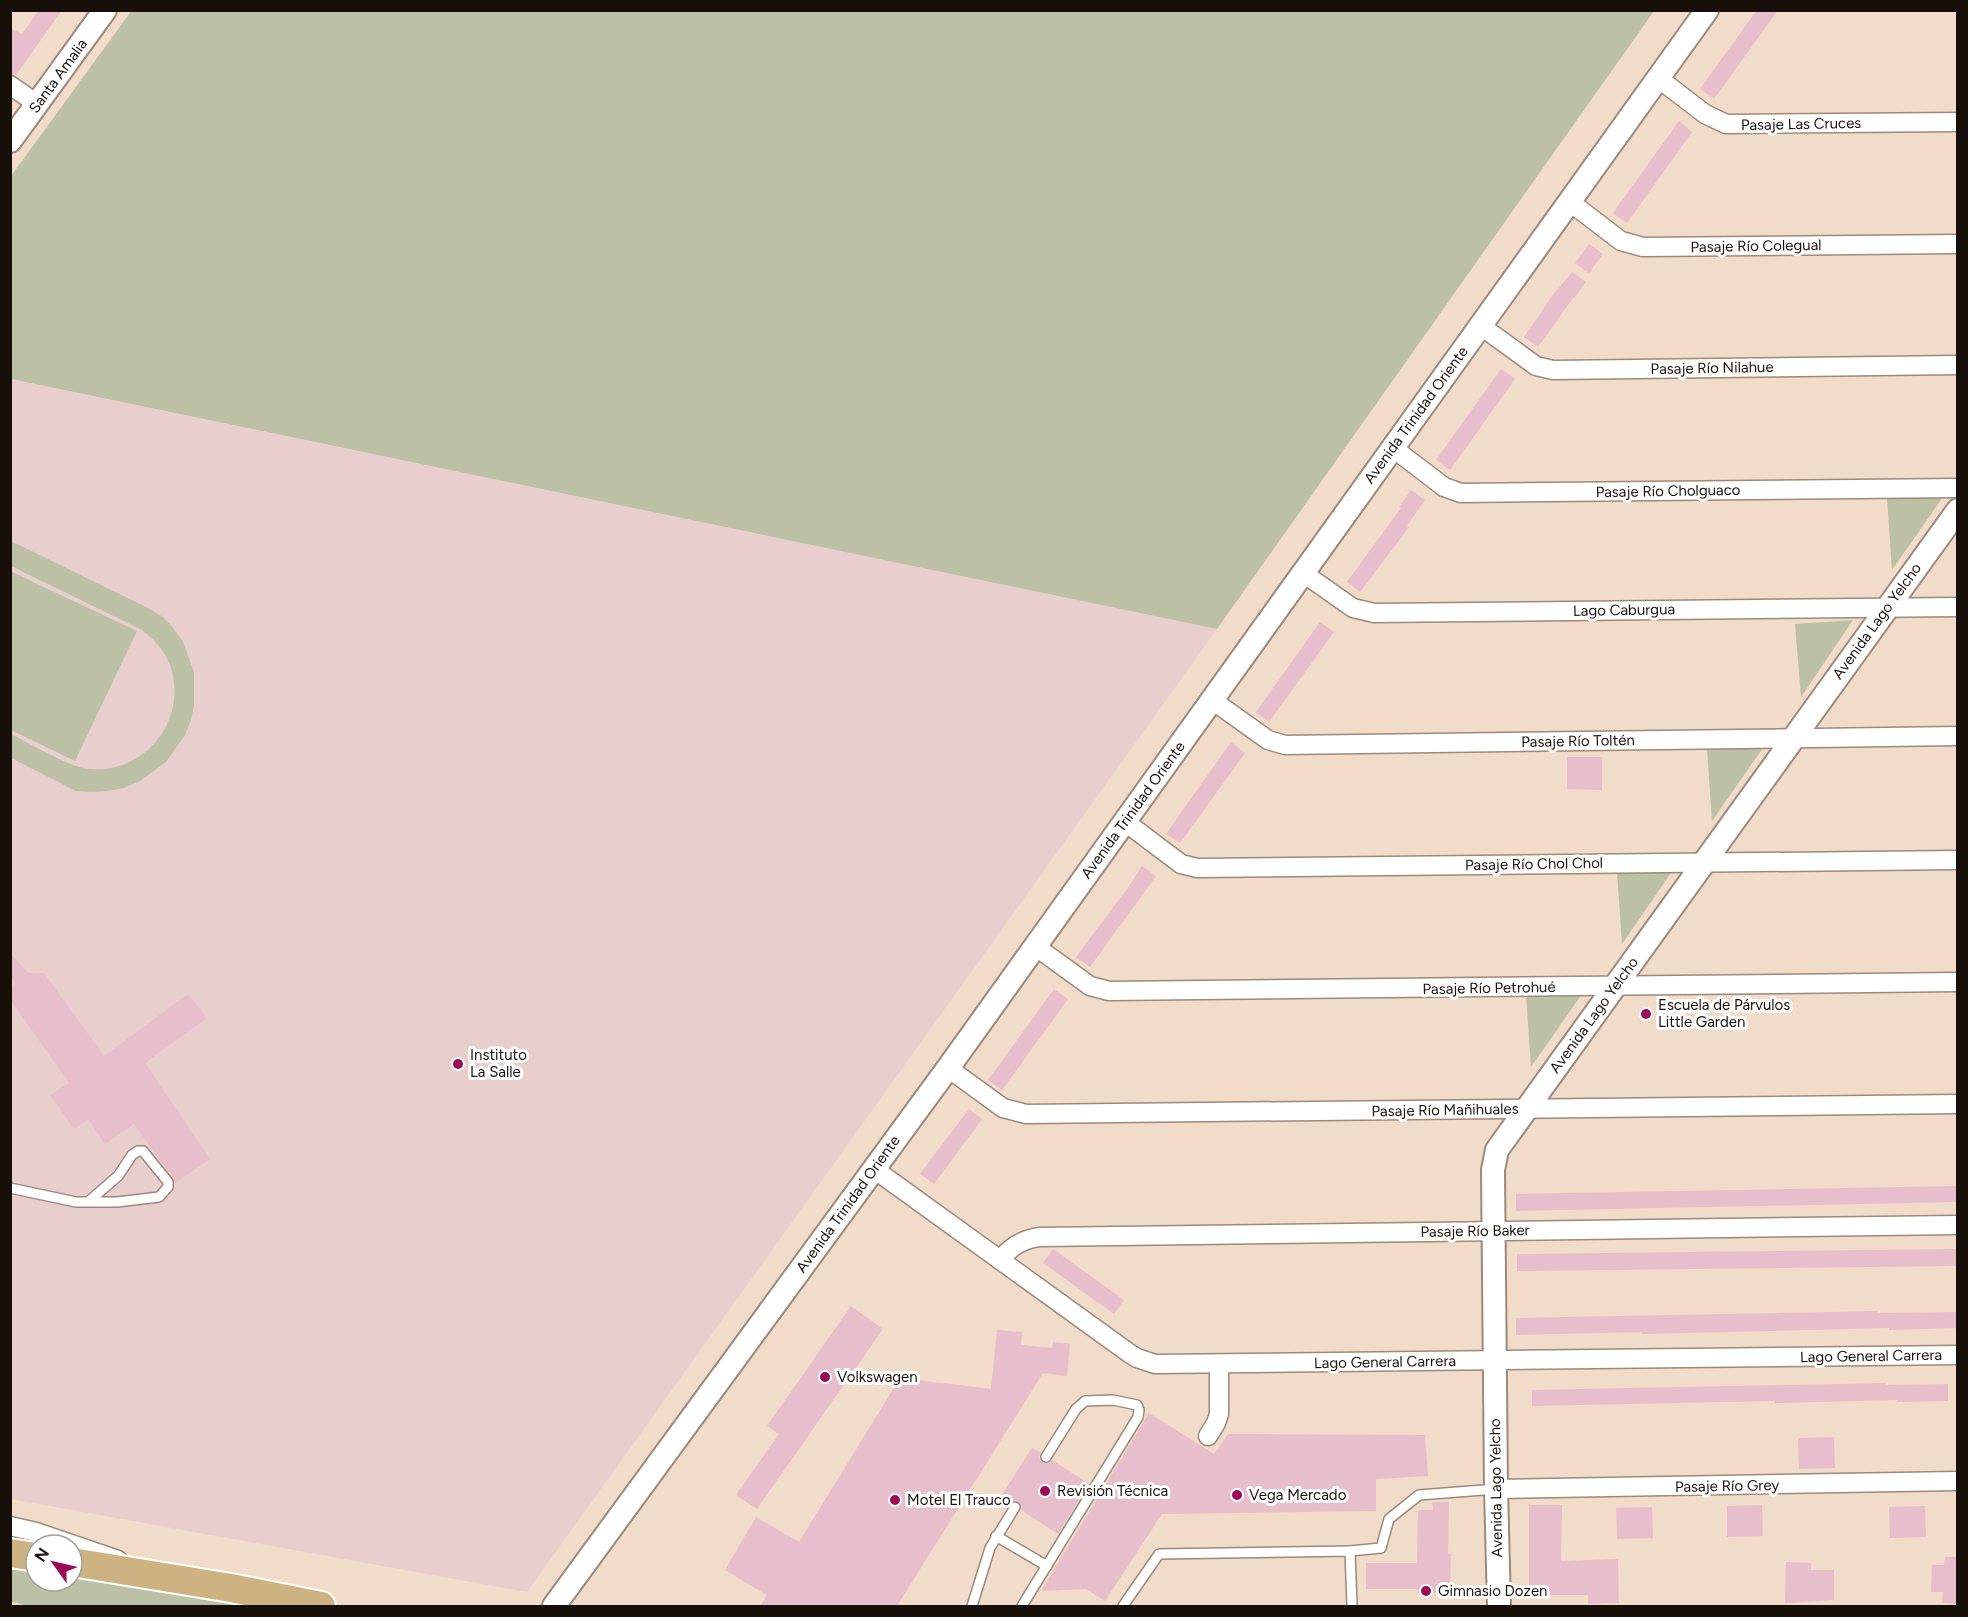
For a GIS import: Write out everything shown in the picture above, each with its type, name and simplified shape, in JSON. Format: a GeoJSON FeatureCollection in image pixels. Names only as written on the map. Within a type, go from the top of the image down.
{"type":"FeatureCollection","features":[{"type":"Feature","properties":{"kind":"main road"},"geometry":{"type":"LineString","coordinates":[[84,1564],[159,1575],[239,1597],[321,1606]]}},
{"type":"Feature","properties":{"kind":"street","name":"Santa Amalia"},"geometry":{"type":"LineString","coordinates":[[10,141],[105,10]]}},
{"type":"Feature","properties":{"kind":"street","name":"Avenida Trinidad Oriente"},"geometry":{"type":"LineString","coordinates":[[554,1606],[948,1068],[1707,10]]}},
{"type":"Feature","properties":{"kind":"street","name":"Pasaje Las Cruces"},"geometry":{"type":"LineString","coordinates":[[1658,78],[1705,114],[1726,124],[1958,122]]}},
{"type":"Feature","properties":{"kind":"street"},"geometry":{"type":"LineString","coordinates":[[10,85],[37,104]]}},
{"type":"Feature","properties":{"kind":"street","name":"Pasaje Río Colegual"},"geometry":{"type":"LineString","coordinates":[[1570,202],[1621,241],[1643,248],[1958,244]]}},
{"type":"Feature","properties":{"kind":"street","name":"Pasaje Río Nilahue"},"geometry":{"type":"LineString","coordinates":[[1481,326],[1536,366],[1547,370],[1958,365]]}},
{"type":"Feature","properties":{"kind":"street","name":"Pasaje Río Cholguaco"},"geometry":{"type":"LineString","coordinates":[[1393,448],[1444,487],[1461,493],[1958,488]]}},
{"type":"Feature","properties":{"kind":"street","name":"Avenida Lago Yelcho"},"geometry":{"type":"LineString","coordinates":[[1499,1606],[1496,1489],[1495,1156],[1500,1145],[1958,510]]}},
{"type":"Feature","properties":{"kind":"street","name":"Lago Caburgua"},"geometry":{"type":"LineString","coordinates":[[1303,573],[1353,608],[1374,613],[1958,607]]}},
{"type":"Feature","properties":{"kind":"street","name":"Pasaje Río Toltén"},"geometry":{"type":"LineString","coordinates":[[1212,700],[1268,740],[1285,745],[1958,736]]}},
{"type":"Feature","properties":{"kind":"street","name":"Pasaje Río Chol Chol"},"geometry":{"type":"LineString","coordinates":[[1124,821],[1181,864],[1197,868],[1958,860]]}},
{"type":"Feature","properties":{"kind":"street","name":"Pasaje Río Petrohué"},"geometry":{"type":"LineString","coordinates":[[1035,946],[1090,986],[1109,991],[1958,982]]}},
{"type":"Feature","properties":{"kind":"street","name":"Pasaje Río Mañihuales"},"geometry":{"type":"LineString","coordinates":[[948,1068],[1003,1108],[1026,1114],[1958,1104]]}},
{"type":"Feature","properties":{"kind":"street","name":"Lago General Carrera"},"geometry":{"type":"LineString","coordinates":[[874,1169],[1137,1358],[1163,1365],[1958,1355]]}},
{"type":"Feature","properties":{"kind":"street","name":"Pasaje Río Baker"},"geometry":{"type":"LineString","coordinates":[[1000,1260],[1012,1246],[1030,1238],[1041,1237],[1958,1225]]}},
{"type":"Feature","properties":{"kind":"street"},"geometry":{"type":"LineString","coordinates":[[1208,1436],[1219,1414],[1219,1364]]}},
{"type":"Feature","properties":{"kind":"street","name":"Pasaje Río Grey"},"geometry":{"type":"LineString","coordinates":[[1496,1489],[1958,1481]]}},
{"type":"Feature","properties":{"kind":"street"},"geometry":{"type":"LineString","coordinates":[[10,1526],[101,1553],[159,1575]]}},
{"type":"Feature","properties":{"kind":"lane"},"geometry":{"type":"LineString","coordinates":[[10,1188],[76,1202],[88,1202],[117,1202],[159,1197],[168,1187],[168,1182],[143,1151],[138,1151],[132,1155],[118,1176],[88,1202]]}},
{"type":"Feature","properties":{"kind":"lane"},"geometry":{"type":"LineString","coordinates":[[1022,1606],[1138,1417],[1137,1405],[1113,1400],[1084,1401],[1076,1409],[1046,1457]]}},
{"type":"Feature","properties":{"kind":"lane"},"geometry":{"type":"LineString","coordinates":[[1123,1606],[1159,1554],[1350,1551],[1381,1548],[1389,1519],[1419,1495],[1496,1489]]}},
{"type":"Feature","properties":{"kind":"lane"},"geometry":{"type":"LineString","coordinates":[[972,1606],[990,1548],[1015,1507]]}},
{"type":"Feature","properties":{"kind":"lane"},"geometry":{"type":"LineString","coordinates":[[996,1536],[1047,1566]]}},
{"type":"Feature","properties":{"kind":"lane"},"geometry":{"type":"LineString","coordinates":[[1350,1551],[1352,1606]]}},
{"type":"Feature","properties":{"kind":"shaded area","name":"Instituto La Salle"},"geometry":{"type":"Polygon","coordinates":[[[10,379],[1217,629],[527,1592],[11,1499],[10,379]]]}},
{"type":"Feature","properties":{"kind":"green space"},"geometry":{"type":"Polygon","coordinates":[[[132,10],[1654,11],[1217,629],[11,379],[11,176],[132,10]]]}},
{"type":"Feature","properties":{"kind":"green space"},"geometry":{"type":"Polygon","coordinates":[[[1945,494],[1892,570],[1887,498],[1945,494]]]}},
{"type":"Feature","properties":{"kind":"green space"},"geometry":{"type":"Polygon","coordinates":[[[11,541],[146,607],[163,617],[183,642],[194,672],[194,705],[191,720],[185,735],[166,762],[140,781],[124,788],[108,791],[76,791],[11,758],[11,734],[60,760],[81,767],[110,768],[129,762],[145,752],[158,739],[168,723],[173,704],[174,685],[168,660],[151,637],[142,630],[11,566],[11,541]]]}},
{"type":"Feature","properties":{"kind":"green space"},"geometry":{"type":"Polygon","coordinates":[[[10,571],[137,631],[75,761],[11,730],[10,571]]]}},
{"type":"Feature","properties":{"kind":"green space"},"geometry":{"type":"Polygon","coordinates":[[[1853,620],[1801,697],[1795,624],[1853,620]]]}},
{"type":"Feature","properties":{"kind":"green space"},"geometry":{"type":"Polygon","coordinates":[[[1765,745],[1712,821],[1707,749],[1765,745]]]}},
{"type":"Feature","properties":{"kind":"green space"},"geometry":{"type":"Polygon","coordinates":[[[1675,867],[1622,944],[1617,872],[1675,867]]]}},
{"type":"Feature","properties":{"kind":"green space"},"geometry":{"type":"Polygon","coordinates":[[[1584,991],[1531,1067],[1526,995],[1584,991]]]}},
{"type":"Feature","properties":{"kind":"green space"},"geometry":{"type":"Polygon","coordinates":[[[10,1567],[24,1569],[24,1593],[84,1593],[84,1579],[242,1606],[27,1606],[11,1601],[10,1567]]]}},
{"type":"Feature","properties":{"kind":"building"},"geometry":{"type":"Polygon","coordinates":[[[39,10],[62,10],[16,75],[10,74],[10,28],[22,34],[39,10]]]}},
{"type":"Feature","properties":{"kind":"building"},"geometry":{"type":"Polygon","coordinates":[[[1757,10],[1778,10],[1714,99],[1700,89],[1757,10]]]}},
{"type":"Feature","properties":{"kind":"building"},"geometry":{"type":"Polygon","coordinates":[[[1679,121],[1692,132],[1627,223],[1613,213],[1679,121]]]}},
{"type":"Feature","properties":{"kind":"building"},"geometry":{"type":"Polygon","coordinates":[[[1589,244],[1603,254],[1589,273],[1575,263],[1589,244]]]}},
{"type":"Feature","properties":{"kind":"building"},"geometry":{"type":"Polygon","coordinates":[[[1572,272],[1586,282],[1538,347],[1524,337],[1572,272]]]}},
{"type":"Feature","properties":{"kind":"building"},"geometry":{"type":"Polygon","coordinates":[[[1501,369],[1515,379],[1450,470],[1436,460],[1501,369]]]}},
{"type":"Feature","properties":{"kind":"building"},"geometry":{"type":"Polygon","coordinates":[[[1411,490],[1425,500],[1407,526],[1409,527],[1360,592],[1347,582],[1401,508],[1399,507],[1411,490]]]}},
{"type":"Feature","properties":{"kind":"building"},"geometry":{"type":"Polygon","coordinates":[[[1320,622],[1334,632],[1269,722],[1256,712],[1320,622]]]}},
{"type":"Feature","properties":{"kind":"building"},"geometry":{"type":"Polygon","coordinates":[[[1231,742],[1245,753],[1180,843],[1166,834],[1231,742]]]}},
{"type":"Feature","properties":{"kind":"building"},"geometry":{"type":"Polygon","coordinates":[[[1567,757],[1602,757],[1602,790],[1567,789],[1567,757]]]}},
{"type":"Feature","properties":{"kind":"building"},"geometry":{"type":"Polygon","coordinates":[[[1142,866],[1156,876],[1090,967],[1076,957],[1142,866]]]}},
{"type":"Feature","properties":{"kind":"building"},"geometry":{"type":"Polygon","coordinates":[[[10,953],[28,973],[44,973],[104,1056],[188,994],[207,1018],[145,1063],[210,1159],[175,1183],[134,1124],[105,1144],[88,1119],[74,1129],[50,1095],[69,1083],[10,999],[15,982],[10,974],[10,953]]]}},
{"type":"Feature","properties":{"kind":"building"},"geometry":{"type":"Polygon","coordinates":[[[1054,989],[1068,999],[1002,1090],[988,1080],[1054,989]]]}},
{"type":"Feature","properties":{"kind":"building"},"geometry":{"type":"Polygon","coordinates":[[[969,1109],[982,1119],[934,1184],[920,1174],[969,1109]]]}},
{"type":"Feature","properties":{"kind":"building"},"geometry":{"type":"Polygon","coordinates":[[[1958,1186],[1958,1202],[1516,1211],[1516,1194],[1958,1186]]]}},
{"type":"Feature","properties":{"kind":"building"},"geometry":{"type":"Polygon","coordinates":[[[1053,1249],[1124,1300],[1114,1314],[1043,1263],[1053,1249]]]}},
{"type":"Feature","properties":{"kind":"building"},"geometry":{"type":"Polygon","coordinates":[[[1958,1249],[1958,1266],[1517,1271],[1517,1254],[1958,1249]]]}},
{"type":"Feature","properties":{"kind":"building","name":"Volkswagen"},"geometry":{"type":"Polygon","coordinates":[[[851,1306],[883,1329],[757,1509],[736,1495],[779,1434],[767,1426],[851,1306]]]}},
{"type":"Feature","properties":{"kind":"building"},"geometry":{"type":"Polygon","coordinates":[[[1878,1311],[1878,1313],[1958,1312],[1958,1328],[1516,1335],[1516,1318],[1878,1311]]]}},
{"type":"Feature","properties":{"kind":"building","name":"Motel El Trauco"},"geometry":{"type":"Polygon","coordinates":[[[997,1330],[1022,1332],[1021,1345],[1052,1348],[1053,1342],[1070,1344],[1067,1376],[1043,1373],[897,1606],[760,1606],[767,1595],[725,1570],[756,1517],[799,1542],[900,1378],[991,1389],[997,1330]]]}},
{"type":"Feature","properties":{"kind":"building"},"geometry":{"type":"Polygon","coordinates":[[[1886,1383],[1886,1385],[1948,1384],[1948,1401],[1775,1403],[1775,1401],[1532,1406],[1532,1390],[1886,1383]]]}},
{"type":"Feature","properties":{"kind":"building","name":"Vega Mercado"},"geometry":{"type":"Polygon","coordinates":[[[1149,1413],[1214,1454],[1228,1434],[1425,1435],[1428,1476],[1376,1479],[1376,1511],[1162,1514],[1105,1601],[1086,1589],[1041,1591],[1149,1413]]]}},
{"type":"Feature","properties":{"kind":"building"},"geometry":{"type":"Polygon","coordinates":[[[1834,1437],[1835,1468],[1799,1469],[1798,1438],[1834,1437]]]}},
{"type":"Feature","properties":{"kind":"building","name":"Revisión Técnica"},"geometry":{"type":"Polygon","coordinates":[[[1032,1448],[1041,1453],[1039,1457],[1042,1462],[1046,1464],[1052,1460],[1089,1484],[1058,1534],[1021,1510],[1019,1502],[1015,1500],[1009,1503],[1000,1498],[1032,1448]]]}},
{"type":"Feature","properties":{"kind":"building"},"geometry":{"type":"Polygon","coordinates":[[[1432,1502],[1449,1502],[1450,1593],[1417,1593],[1417,1589],[1366,1589],[1366,1563],[1417,1563],[1418,1510],[1433,1510],[1432,1502]]]}},
{"type":"Feature","properties":{"kind":"building"},"geometry":{"type":"Polygon","coordinates":[[[1529,1505],[1562,1505],[1561,1561],[1618,1559],[1619,1603],[1588,1604],[1588,1595],[1529,1595],[1529,1505]]]}},
{"type":"Feature","properties":{"kind":"building"},"geometry":{"type":"Polygon","coordinates":[[[1762,1505],[1763,1536],[1727,1537],[1727,1506],[1762,1505]]]}},
{"type":"Feature","properties":{"kind":"building"},"geometry":{"type":"Polygon","coordinates":[[[1925,1506],[1926,1537],[1890,1538],[1889,1507],[1925,1506]]]}},
{"type":"Feature","properties":{"kind":"building"},"geometry":{"type":"Polygon","coordinates":[[[1652,1507],[1653,1538],[1617,1539],[1616,1508],[1652,1507]]]}},
{"type":"Feature","properties":{"kind":"building"},"geometry":{"type":"Polygon","coordinates":[[[1945,1557],[1958,1557],[1958,1604],[1942,1603],[1943,1592],[1931,1592],[1932,1565],[1944,1565],[1945,1557]]]}},
{"type":"Feature","properties":{"kind":"building"},"geometry":{"type":"Polygon","coordinates":[[[1786,1562],[1811,1563],[1811,1570],[1834,1570],[1834,1600],[1785,1603],[1786,1562]]]}},
{"type":"Feature","properties":{"kind":"place","name":"Escuela de Párvulos Little Garden"},"geometry":{"type":"Point","coordinates":[1646,1014]}},
{"type":"Feature","properties":{"kind":"place","name":"Instituto La Salle"},"geometry":{"type":"Point","coordinates":[458,1064]}},
{"type":"Feature","properties":{"kind":"place","name":"Volkswagen"},"geometry":{"type":"Point","coordinates":[825,1377]}},
{"type":"Feature","properties":{"kind":"place","name":"Revisión Técnica"},"geometry":{"type":"Point","coordinates":[1045,1491]}},
{"type":"Feature","properties":{"kind":"place","name":"Vega Mercado"},"geometry":{"type":"Point","coordinates":[1237,1495]}},
{"type":"Feature","properties":{"kind":"place","name":"Motel El Trauco"},"geometry":{"type":"Point","coordinates":[895,1500]}},
{"type":"Feature","properties":{"kind":"place","name":"Gimnasio Dozen"},"geometry":{"type":"Point","coordinates":[1426,1591]}}]}
